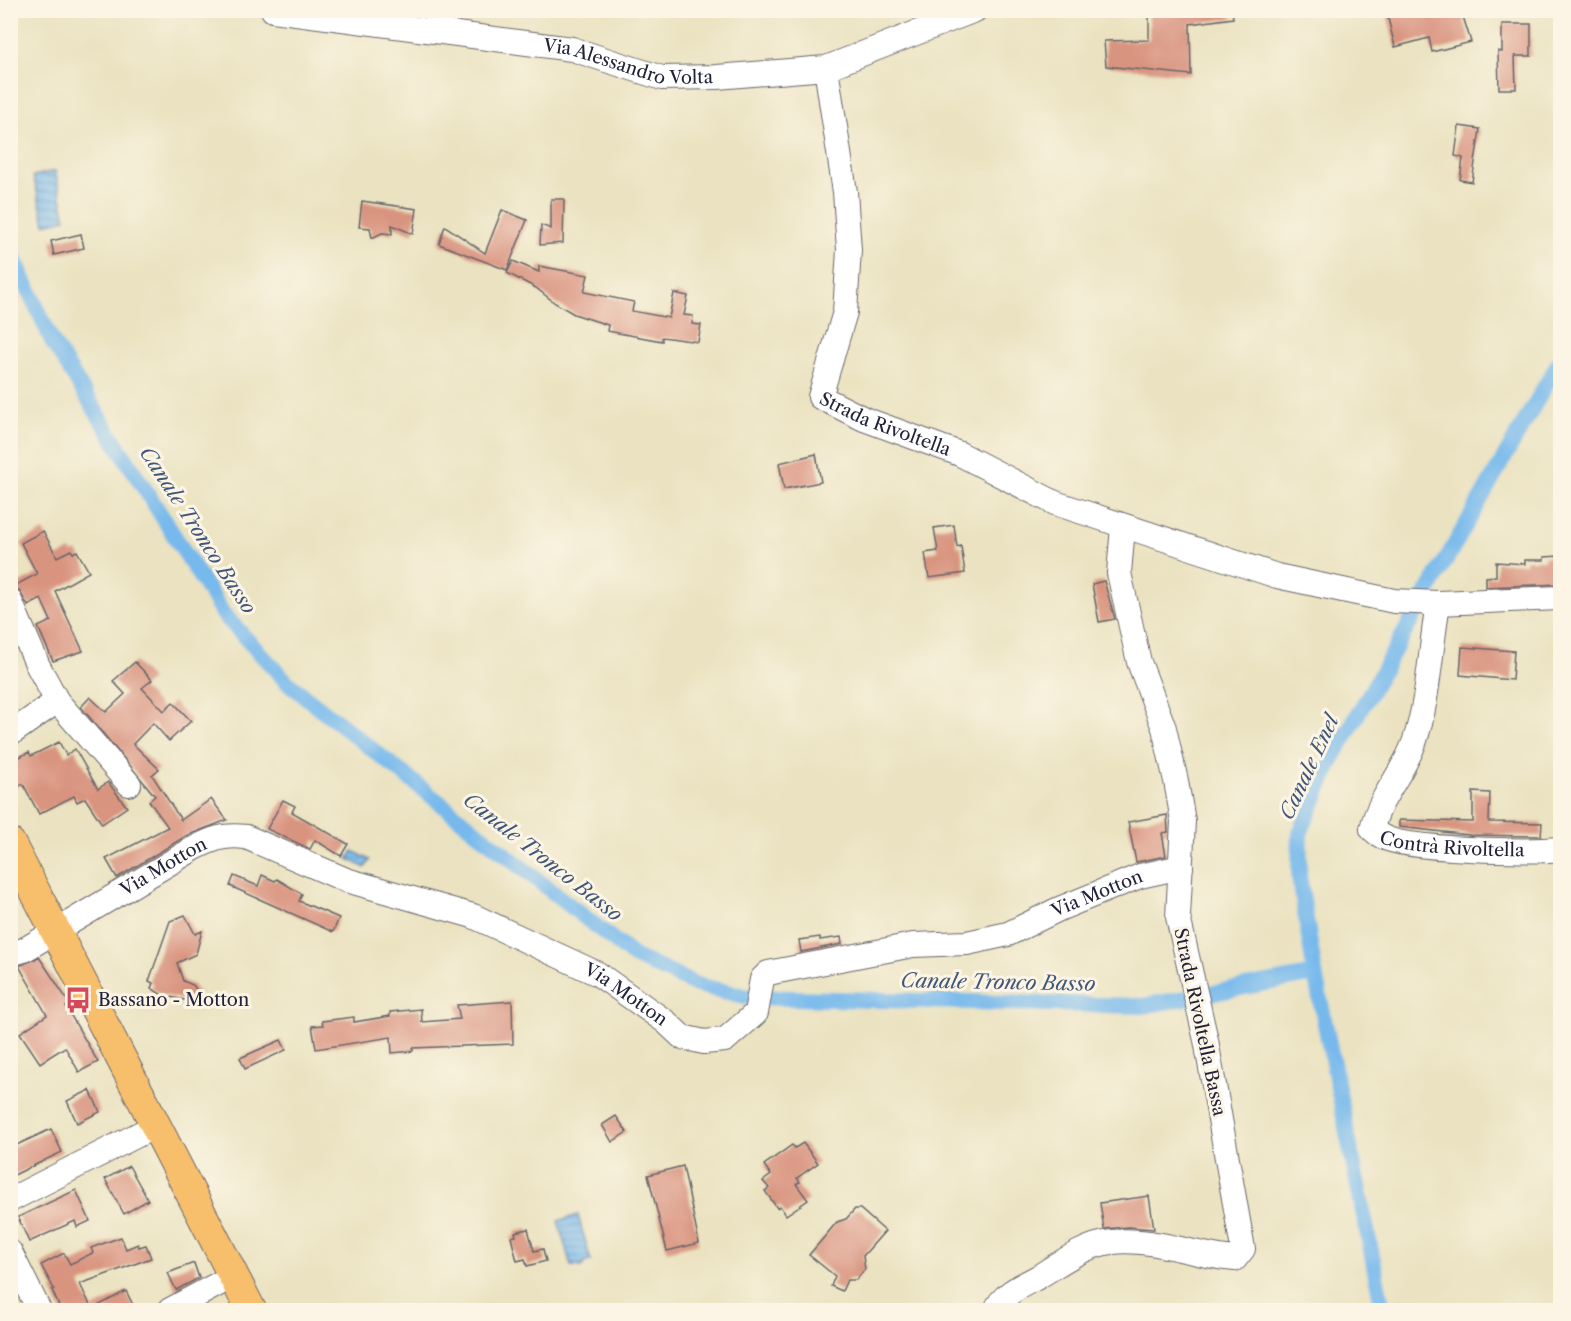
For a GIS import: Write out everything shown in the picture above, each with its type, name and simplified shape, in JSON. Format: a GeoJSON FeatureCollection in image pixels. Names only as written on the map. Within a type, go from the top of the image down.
{"type":"FeatureCollection","features":[{"type":"Feature","properties":{"kind":"main road"},"geometry":{"type":"LineString","coordinates":[[10,843],[251,1311]]}},
{"type":"Feature","properties":{"kind":"street","name":"Via Alessandro Volta"},"geometry":{"type":"LineString","coordinates":[[273,10],[573,49],[662,78],[717,77],[826,68],[975,10]]}},
{"type":"Feature","properties":{"kind":"street","name":"Strada Rivoltella"},"geometry":{"type":"LineString","coordinates":[[826,68],[845,192],[849,250],[845,312],[820,397],[864,419],[960,454],[1055,503],[1123,527]]}},
{"type":"Feature","properties":{"kind":"street"},"geometry":{"type":"LineString","coordinates":[[1123,527],[1277,576],[1394,601],[1438,603],[1560,598]]}},
{"type":"Feature","properties":{"kind":"street","name":"Strada Rivoltella Bassa"},"geometry":{"type":"LineString","coordinates":[[996,1311],[999,1301],[1070,1257],[1110,1242],[1138,1241],[1235,1259],[1243,1250],[1197,996],[1178,917],[1184,821],[1164,728],[1139,662],[1119,573],[1123,527]]}},
{"type":"Feature","properties":{"kind":"street"},"geometry":{"type":"LineString","coordinates":[[10,601],[57,701],[129,784]]}},
{"type":"Feature","properties":{"kind":"street","name":"Contrà Rivoltella"},"geometry":{"type":"LineString","coordinates":[[1438,603],[1423,703],[1414,743],[1376,810],[1372,829],[1384,838],[1412,843],[1487,849],[1560,849]]}},
{"type":"Feature","properties":{"kind":"street"},"geometry":{"type":"LineString","coordinates":[[10,734],[57,701]]}},
{"type":"Feature","properties":{"kind":"street","name":"Via Motton"},"geometry":{"type":"LineString","coordinates":[[10,954],[24,950],[193,849],[219,836],[233,835],[246,837],[346,880],[473,916],[598,974],[666,1022],[682,1037],[704,1042],[725,1040],[756,1013],[762,979],[768,973],[913,945],[967,943],[1008,934],[1059,909],[1140,876],[1181,867]]}},
{"type":"Feature","properties":{"kind":"street"},"geometry":{"type":"LineString","coordinates":[[10,1200],[155,1126]]}},
{"type":"Feature","properties":{"kind":"street"},"geometry":{"type":"LineString","coordinates":[[10,1252],[39,1311]]}},
{"type":"Feature","properties":{"kind":"street"},"geometry":{"type":"LineString","coordinates":[[170,1311],[233,1276]]}},
{"type":"Feature","properties":{"kind":"water"},"geometry":{"type":"Polygon","coordinates":[[[55,171],[66,219],[45,224],[33,176],[55,171]]]}},
{"type":"Feature","properties":{"kind":"water"},"geometry":{"type":"Polygon","coordinates":[[[353,851],[370,860],[365,868],[348,859],[353,851]]]}},
{"type":"Feature","properties":{"kind":"water"},"geometry":{"type":"Polygon","coordinates":[[[578,1215],[591,1261],[585,1262],[582,1267],[571,1266],[558,1221],[578,1215]]]}},
{"type":"Feature","properties":{"kind":"building"},"geometry":{"type":"Polygon","coordinates":[[[1178,10],[1232,10],[1233,18],[1190,24],[1191,75],[1106,66],[1104,41],[1149,40],[1149,15],[1178,10]]]}},
{"type":"Feature","properties":{"kind":"building"},"geometry":{"type":"Polygon","coordinates":[[[1403,10],[1425,10],[1427,18],[1461,10],[1471,42],[1432,52],[1429,38],[1395,47],[1387,14],[1403,10]]]}},
{"type":"Feature","properties":{"kind":"building"},"geometry":{"type":"Polygon","coordinates":[[[1502,24],[1531,24],[1531,56],[1515,56],[1516,89],[1499,89],[1498,51],[1502,52],[1502,24]]]}},
{"type":"Feature","properties":{"kind":"building"},"geometry":{"type":"Polygon","coordinates":[[[1459,126],[1480,129],[1472,182],[1460,180],[1463,158],[1455,156],[1459,126]]]}},
{"type":"Feature","properties":{"kind":"building"},"geometry":{"type":"Polygon","coordinates":[[[551,199],[564,199],[563,243],[540,245],[541,225],[551,229],[551,199]]]}},
{"type":"Feature","properties":{"kind":"building"},"geometry":{"type":"Polygon","coordinates":[[[362,201],[417,209],[413,234],[392,225],[392,234],[382,233],[372,238],[370,228],[359,227],[362,201]]]}},
{"type":"Feature","properties":{"kind":"building"},"geometry":{"type":"Polygon","coordinates":[[[502,210],[527,220],[507,270],[439,244],[445,226],[485,253],[502,210]]]}},
{"type":"Feature","properties":{"kind":"building"},"geometry":{"type":"Polygon","coordinates":[[[81,234],[84,248],[54,255],[51,241],[81,234]]]}},
{"type":"Feature","properties":{"kind":"building"},"geometry":{"type":"Polygon","coordinates":[[[513,261],[539,272],[539,266],[588,275],[584,292],[634,302],[632,311],[669,318],[674,293],[688,296],[684,315],[693,316],[692,324],[701,325],[698,342],[662,337],[662,341],[607,331],[608,325],[574,314],[536,288],[507,273],[513,261]]]}},
{"type":"Feature","properties":{"kind":"building"},"geometry":{"type":"Polygon","coordinates":[[[816,454],[821,482],[784,489],[779,463],[816,454]]]}},
{"type":"Feature","properties":{"kind":"building"},"geometry":{"type":"Polygon","coordinates":[[[954,525],[957,547],[961,546],[965,573],[929,578],[925,553],[938,551],[934,528],[954,525]]]}},
{"type":"Feature","properties":{"kind":"building"},"geometry":{"type":"Polygon","coordinates":[[[43,531],[57,557],[71,550],[73,553],[77,551],[89,572],[55,591],[83,651],[53,661],[38,627],[51,621],[41,599],[28,606],[19,590],[12,587],[37,574],[21,543],[43,531]]]}},
{"type":"Feature","properties":{"kind":"building"},"geometry":{"type":"Polygon","coordinates":[[[1560,556],[1560,584],[1486,587],[1486,577],[1496,576],[1496,562],[1525,564],[1525,560],[1544,560],[1544,557],[1560,556]]]}},
{"type":"Feature","properties":{"kind":"building"},"geometry":{"type":"Polygon","coordinates":[[[1104,581],[1115,619],[1099,622],[1092,584],[1104,581]]]}},
{"type":"Feature","properties":{"kind":"building"},"geometry":{"type":"Polygon","coordinates":[[[1462,647],[1514,651],[1512,680],[1460,675],[1462,647]]]}},
{"type":"Feature","properties":{"kind":"building"},"geometry":{"type":"Polygon","coordinates":[[[135,662],[152,680],[142,688],[164,711],[173,702],[191,721],[169,741],[153,723],[133,744],[159,769],[152,775],[181,820],[211,799],[227,820],[186,836],[117,878],[106,859],[168,827],[149,801],[155,796],[81,707],[90,697],[106,712],[125,694],[113,681],[135,662]]]}},
{"type":"Feature","properties":{"kind":"building"},"geometry":{"type":"Polygon","coordinates":[[[59,742],[66,755],[75,749],[98,789],[108,782],[127,807],[102,824],[85,798],[77,802],[74,796],[39,814],[23,784],[10,790],[10,762],[29,752],[31,756],[59,742]]]}},
{"type":"Feature","properties":{"kind":"building"},"geometry":{"type":"Polygon","coordinates":[[[1473,792],[1490,793],[1489,822],[1542,823],[1541,836],[1470,835],[1399,827],[1399,820],[1473,822],[1473,792]]]}},
{"type":"Feature","properties":{"kind":"building"},"geometry":{"type":"Polygon","coordinates":[[[283,800],[295,806],[292,812],[348,844],[341,856],[315,840],[310,849],[267,829],[283,800]]]}},
{"type":"Feature","properties":{"kind":"building"},"geometry":{"type":"Polygon","coordinates":[[[1167,815],[1168,832],[1162,833],[1166,856],[1136,862],[1128,822],[1167,815]]]}},
{"type":"Feature","properties":{"kind":"building"},"geometry":{"type":"Polygon","coordinates":[[[262,875],[275,881],[277,879],[302,894],[299,901],[339,918],[333,932],[230,886],[234,876],[258,886],[262,875]]]}},
{"type":"Feature","properties":{"kind":"building"},"geometry":{"type":"Polygon","coordinates":[[[185,915],[195,934],[202,931],[196,954],[177,963],[183,981],[193,985],[200,995],[184,1000],[162,995],[151,988],[153,983],[149,981],[170,921],[185,915]]]}},
{"type":"Feature","properties":{"kind":"building"},"geometry":{"type":"Polygon","coordinates":[[[820,937],[820,940],[841,937],[842,944],[801,952],[799,940],[820,937]]]}},
{"type":"Feature","properties":{"kind":"building"},"geometry":{"type":"Polygon","coordinates":[[[39,957],[70,1004],[66,1007],[98,1062],[79,1072],[65,1047],[40,1063],[20,1033],[47,1015],[19,966],[39,957]]]}},
{"type":"Feature","properties":{"kind":"building"},"geometry":{"type":"Polygon","coordinates":[[[512,1001],[513,1044],[413,1048],[413,1051],[392,1053],[391,1037],[316,1049],[312,1026],[323,1025],[322,1021],[354,1017],[354,1022],[390,1016],[390,1012],[421,1009],[422,1022],[460,1019],[457,1005],[512,1001]]]}},
{"type":"Feature","properties":{"kind":"building"},"geometry":{"type":"Polygon","coordinates":[[[281,1040],[286,1050],[245,1069],[240,1058],[281,1040]]]}},
{"type":"Feature","properties":{"kind":"building"},"geometry":{"type":"Polygon","coordinates":[[[90,1090],[100,1112],[77,1123],[67,1101],[90,1090]]]}},
{"type":"Feature","properties":{"kind":"building"},"geometry":{"type":"Polygon","coordinates":[[[616,1116],[627,1132],[612,1142],[602,1125],[616,1116]]]}},
{"type":"Feature","properties":{"kind":"building"},"geometry":{"type":"Polygon","coordinates":[[[51,1129],[62,1152],[10,1177],[10,1148],[51,1129]]]}},
{"type":"Feature","properties":{"kind":"building"},"geometry":{"type":"Polygon","coordinates":[[[803,1143],[818,1163],[797,1178],[800,1182],[796,1184],[808,1200],[786,1215],[780,1206],[777,1208],[765,1191],[769,1188],[763,1181],[771,1175],[764,1165],[792,1145],[795,1148],[803,1143]]]}},
{"type":"Feature","properties":{"kind":"building"},"geometry":{"type":"Polygon","coordinates":[[[129,1166],[148,1200],[124,1214],[105,1179],[129,1166]]]}},
{"type":"Feature","properties":{"kind":"building"},"geometry":{"type":"Polygon","coordinates":[[[683,1166],[699,1243],[667,1251],[648,1175],[683,1166]]]}},
{"type":"Feature","properties":{"kind":"building"},"geometry":{"type":"Polygon","coordinates":[[[76,1190],[90,1221],[77,1227],[75,1221],[29,1242],[18,1217],[76,1190]]]}},
{"type":"Feature","properties":{"kind":"building"},"geometry":{"type":"Polygon","coordinates":[[[1149,1196],[1154,1229],[1128,1227],[1104,1229],[1100,1203],[1149,1196]]]}},
{"type":"Feature","properties":{"kind":"building"},"geometry":{"type":"Polygon","coordinates":[[[855,1209],[860,1209],[885,1231],[863,1256],[865,1269],[856,1280],[847,1280],[842,1291],[831,1286],[835,1276],[809,1255],[837,1222],[846,1219],[855,1209]]]}},
{"type":"Feature","properties":{"kind":"building"},"geometry":{"type":"Polygon","coordinates":[[[528,1229],[534,1251],[543,1249],[546,1261],[527,1266],[525,1259],[517,1261],[511,1237],[516,1236],[515,1232],[528,1229]]]}},
{"type":"Feature","properties":{"kind":"building"},"geometry":{"type":"Polygon","coordinates":[[[121,1237],[126,1249],[138,1244],[139,1247],[146,1245],[151,1258],[80,1284],[92,1309],[126,1291],[136,1311],[61,1311],[52,1290],[54,1289],[41,1265],[64,1253],[70,1264],[93,1253],[91,1248],[121,1237]]]}},
{"type":"Feature","properties":{"kind":"building"},"geometry":{"type":"Polygon","coordinates":[[[194,1263],[199,1278],[176,1290],[168,1273],[194,1263]]]}},
{"type":"Feature","properties":{"kind":"waterway","name":"Canale Tronco Basso"},"geometry":{"type":"LineString","coordinates":[[10,249],[53,343],[224,615],[287,682],[635,957],[697,985],[749,997],[1143,1006],[1315,974]]}},
{"type":"Feature","properties":{"kind":"waterway","name":"Canale Enel"},"geometry":{"type":"LineString","coordinates":[[1383,1310],[1315,974],[1299,876],[1300,833],[1334,756],[1560,360]]}},
{"type":"Feature","properties":{"kind":"place","name":"Bassano - Motton"},"geometry":{"type":"Point","coordinates":[78,1000]}}]}
